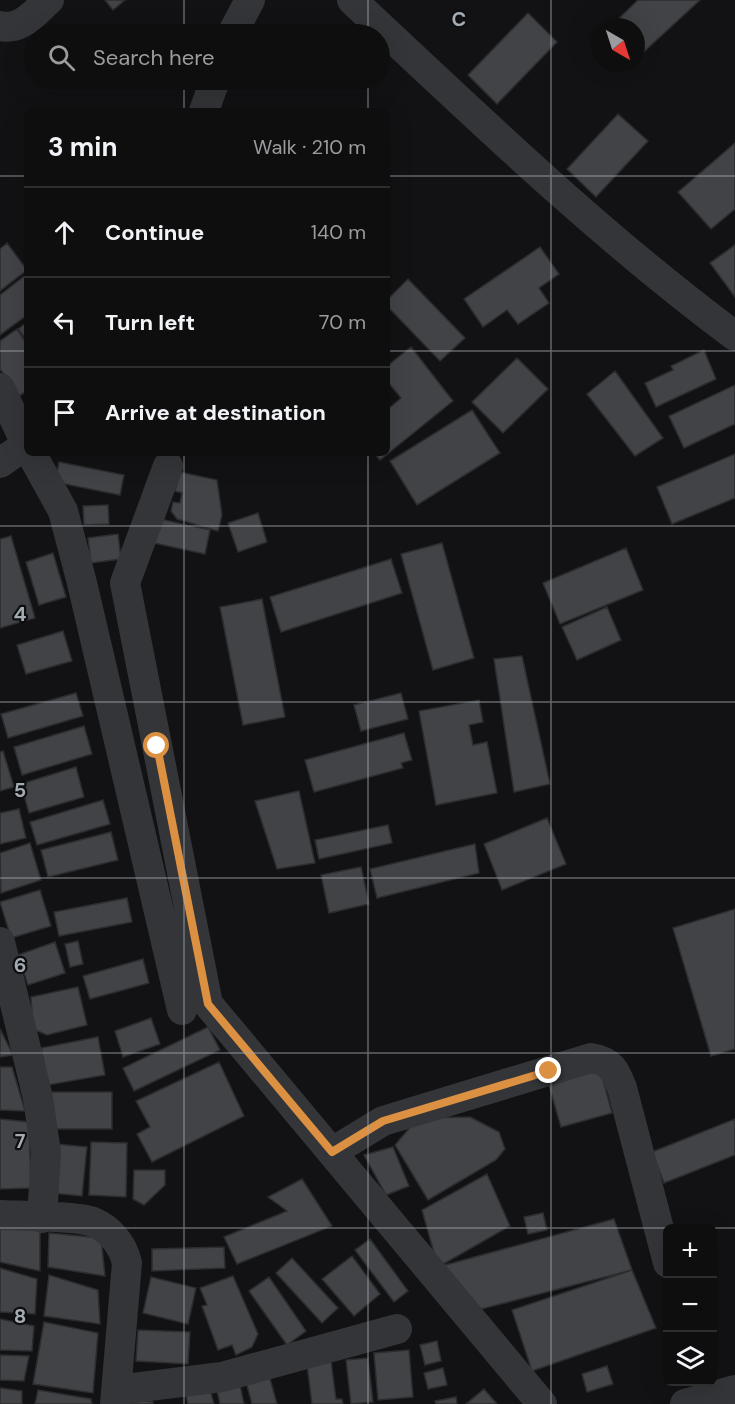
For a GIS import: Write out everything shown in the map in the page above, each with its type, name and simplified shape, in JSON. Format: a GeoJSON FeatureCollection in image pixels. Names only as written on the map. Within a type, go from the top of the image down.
{"type":"FeatureCollection","features":[{"type":"Feature","properties":{"kind":"street"},"geometry":{"type":"LineString","coordinates":[[0,26],[9,28],[19,25],[49,0]]}},
{"type":"Feature","properties":{"kind":"street"},"geometry":{"type":"LineString","coordinates":[[237,24],[250,0]]}},
{"type":"Feature","properties":{"kind":"street"},"geometry":{"type":"LineString","coordinates":[[352,0],[378,24]]}},
{"type":"Feature","properties":{"kind":"street"},"geometry":{"type":"LineString","coordinates":[[390,36],[570,204],[672,289],[735,336]]}},
{"type":"Feature","properties":{"kind":"street"},"geometry":{"type":"LineString","coordinates":[[205,108],[211,90]]}},
{"type":"Feature","properties":{"kind":"street"},"geometry":{"type":"LineString","coordinates":[[0,388],[24,439]]}},
{"type":"Feature","properties":{"kind":"street"},"geometry":{"type":"LineString","coordinates":[[0,463],[24,447]]}},
{"type":"Feature","properties":{"kind":"street"},"geometry":{"type":"LineString","coordinates":[[33,456],[63,511],[182,1010]]}},
{"type":"Feature","properties":{"kind":"street"},"geometry":{"type":"LineString","coordinates":[[168,466],[125,583],[208,1004],[542,1404]]}},
{"type":"Feature","properties":{"kind":"street"},"geometry":{"type":"LineString","coordinates":[[0,942],[38,1098],[45,1142],[42,1218]]}},
{"type":"Feature","properties":{"kind":"street"},"geometry":{"type":"LineString","coordinates":[[332,1152],[383,1121],[591,1058],[606,1060],[615,1070],[622,1088],[663,1244]]}},
{"type":"Feature","properties":{"kind":"street"},"geometry":{"type":"LineString","coordinates":[[0,1215],[92,1221],[112,1234],[124,1250],[127,1263],[116,1397],[222,1377],[397,1329]]}},
{"type":"Feature","properties":{"kind":"street"},"geometry":{"type":"LineString","coordinates":[[678,1386],[683,1404],[733,1394]]}},
{"type":"Feature","properties":{"kind":"building"},"geometry":{"type":"Polygon","coordinates":[[[105,0],[125,0],[113,10],[105,0]]]}},
{"type":"Feature","properties":{"kind":"building"},"geometry":{"type":"Polygon","coordinates":[[[638,0],[700,0],[645,51],[645,18],[619,18],[638,0]]]}},
{"type":"Feature","properties":{"kind":"building"},"geometry":{"type":"Polygon","coordinates":[[[528,13],[557,42],[497,104],[468,75],[528,13]]]}},
{"type":"Feature","properties":{"kind":"building"},"geometry":{"type":"Polygon","coordinates":[[[618,114],[648,141],[596,197],[567,169],[618,114]]]}},
{"type":"Feature","properties":{"kind":"building"},"geometry":{"type":"Polygon","coordinates":[[[735,143],[735,209],[711,229],[678,192],[735,143]]]}},
{"type":"Feature","properties":{"kind":"building"},"geometry":{"type":"Polygon","coordinates":[[[7,243],[24,266],[24,272],[0,291],[0,249],[7,243]]]}},
{"type":"Feature","properties":{"kind":"building"},"geometry":{"type":"Polygon","coordinates":[[[735,245],[735,297],[710,263],[735,245]]]}},
{"type":"Feature","properties":{"kind":"building"},"geometry":{"type":"Polygon","coordinates":[[[540,247],[559,274],[539,288],[549,303],[518,324],[507,310],[483,327],[464,299],[540,247]]]}},
{"type":"Feature","properties":{"kind":"building"},"geometry":{"type":"Polygon","coordinates":[[[24,276],[24,317],[0,335],[0,295],[24,276]]]}},
{"type":"Feature","properties":{"kind":"building"},"geometry":{"type":"Polygon","coordinates":[[[408,279],[465,338],[440,361],[390,309],[390,297],[408,279]]]}},
{"type":"Feature","properties":{"kind":"building"},"geometry":{"type":"Polygon","coordinates":[[[24,324],[24,336],[18,329],[24,324]]]}},
{"type":"Feature","properties":{"kind":"building"},"geometry":{"type":"Polygon","coordinates":[[[17,329],[24,340],[24,393],[19,396],[0,369],[0,341],[17,329]]]}},
{"type":"Feature","properties":{"kind":"building"},"geometry":{"type":"Polygon","coordinates":[[[411,347],[453,401],[390,452],[390,407],[401,398],[390,385],[390,364],[411,347]]]}},
{"type":"Feature","properties":{"kind":"building"},"geometry":{"type":"Polygon","coordinates":[[[704,350],[716,379],[656,407],[645,383],[673,370],[671,366],[704,350]]]}},
{"type":"Feature","properties":{"kind":"building"},"geometry":{"type":"Polygon","coordinates":[[[517,358],[548,389],[503,433],[472,402],[517,358]]]}},
{"type":"Feature","properties":{"kind":"building"},"geometry":{"type":"Polygon","coordinates":[[[615,371],[663,438],[635,456],[587,394],[615,371]]]}},
{"type":"Feature","properties":{"kind":"building"},"geometry":{"type":"Polygon","coordinates":[[[735,385],[735,424],[684,448],[669,416],[735,385]]]}},
{"type":"Feature","properties":{"kind":"building"},"geometry":{"type":"Polygon","coordinates":[[[472,410],[500,453],[417,505],[390,461],[472,410]]]}},
{"type":"Feature","properties":{"kind":"building"},"geometry":{"type":"Polygon","coordinates":[[[735,454],[735,498],[672,524],[657,487],[735,454]]]}},
{"type":"Feature","properties":{"kind":"building"},"geometry":{"type":"Polygon","coordinates":[[[59,462],[124,475],[120,495],[55,482],[59,462]]]}},
{"type":"Feature","properties":{"kind":"building"},"geometry":{"type":"Polygon","coordinates":[[[180,472],[217,480],[222,515],[218,531],[177,519],[171,511],[173,502],[180,503],[182,493],[175,491],[180,472]]]}},
{"type":"Feature","properties":{"kind":"building"},"geometry":{"type":"Polygon","coordinates":[[[108,505],[109,524],[84,525],[83,506],[108,505]]]}},
{"type":"Feature","properties":{"kind":"building"},"geometry":{"type":"Polygon","coordinates":[[[258,513],[267,542],[238,552],[228,523],[258,513]]]}},
{"type":"Feature","properties":{"kind":"building"},"geometry":{"type":"Polygon","coordinates":[[[160,519],[210,530],[205,554],[154,543],[160,519]]]}},
{"type":"Feature","properties":{"kind":"building"},"geometry":{"type":"Polygon","coordinates":[[[118,534],[121,559],[91,563],[88,538],[118,534]]]}},
{"type":"Feature","properties":{"kind":"building"},"geometry":{"type":"Polygon","coordinates":[[[11,536],[35,618],[0,628],[0,539],[11,536]]]}},
{"type":"Feature","properties":{"kind":"building"},"geometry":{"type":"Polygon","coordinates":[[[442,543],[474,658],[433,670],[401,554],[442,543]]]}},
{"type":"Feature","properties":{"kind":"building"},"geometry":{"type":"Polygon","coordinates":[[[626,548],[643,590],[560,624],[543,583],[626,548]]]}},
{"type":"Feature","properties":{"kind":"building"},"geometry":{"type":"Polygon","coordinates":[[[53,553],[66,597],[39,605],[26,562],[53,553]]]}},
{"type":"Feature","properties":{"kind":"building"},"geometry":{"type":"Polygon","coordinates":[[[391,559],[402,593],[281,632],[270,597],[391,559]]]}},
{"type":"Feature","properties":{"kind":"building"},"geometry":{"type":"Polygon","coordinates":[[[262,599],[285,717],[243,725],[220,607],[262,599]]]}},
{"type":"Feature","properties":{"kind":"building"},"geometry":{"type":"Polygon","coordinates":[[[607,607],[621,640],[577,660],[562,627],[607,607]]]}},
{"type":"Feature","properties":{"kind":"building"},"geometry":{"type":"Polygon","coordinates":[[[63,631],[72,661],[26,674],[17,645],[63,631]]]}},
{"type":"Feature","properties":{"kind":"building"},"geometry":{"type":"Polygon","coordinates":[[[522,656],[550,784],[514,792],[494,659],[522,656]]]}},
{"type":"Feature","properties":{"kind":"building"},"geometry":{"type":"Polygon","coordinates":[[[76,693],[83,716],[8,738],[1,714],[76,693]]]}},
{"type":"Feature","properties":{"kind":"building"},"geometry":{"type":"Polygon","coordinates":[[[401,693],[408,719],[361,731],[354,705],[401,693]]]}},
{"type":"Feature","properties":{"kind":"building"},"geometry":{"type":"Polygon","coordinates":[[[479,700],[483,722],[469,725],[473,745],[487,742],[497,793],[436,805],[419,711],[479,700]]]}},
{"type":"Feature","properties":{"kind":"building"},"geometry":{"type":"Polygon","coordinates":[[[84,726],[92,754],[22,775],[14,747],[84,726]]]}},
{"type":"Feature","properties":{"kind":"building"},"geometry":{"type":"Polygon","coordinates":[[[404,733],[412,760],[401,763],[403,768],[314,792],[305,760],[404,733]]]}},
{"type":"Feature","properties":{"kind":"building"},"geometry":{"type":"Polygon","coordinates":[[[3,751],[14,787],[0,791],[0,752],[3,751]]]}},
{"type":"Feature","properties":{"kind":"building"},"geometry":{"type":"Polygon","coordinates":[[[76,767],[84,797],[29,813],[21,784],[76,767]]]}},
{"type":"Feature","properties":{"kind":"building"},"geometry":{"type":"Polygon","coordinates":[[[299,791],[315,863],[277,869],[255,801],[299,791]]]}},
{"type":"Feature","properties":{"kind":"building"},"geometry":{"type":"Polygon","coordinates":[[[103,800],[110,824],[37,845],[30,822],[103,800]]]}},
{"type":"Feature","properties":{"kind":"building"},"geometry":{"type":"Polygon","coordinates":[[[19,809],[26,838],[0,844],[0,813],[19,809]]]}},
{"type":"Feature","properties":{"kind":"building"},"geometry":{"type":"Polygon","coordinates":[[[547,818],[566,864],[502,890],[484,844],[547,818]]]}},
{"type":"Feature","properties":{"kind":"building"},"geometry":{"type":"Polygon","coordinates":[[[388,825],[392,843],[319,859],[315,840],[388,825]]]}},
{"type":"Feature","properties":{"kind":"building"},"geometry":{"type":"Polygon","coordinates":[[[111,832],[118,860],[48,877],[41,850],[111,832]]]}},
{"type":"Feature","properties":{"kind":"building"},"geometry":{"type":"Polygon","coordinates":[[[30,843],[41,880],[1,893],[0,853],[30,843]]]}},
{"type":"Feature","properties":{"kind":"building"},"geometry":{"type":"Polygon","coordinates":[[[475,844],[479,873],[377,898],[370,869],[475,844]]]}},
{"type":"Feature","properties":{"kind":"building"},"geometry":{"type":"Polygon","coordinates":[[[361,867],[369,904],[329,913],[321,875],[361,867]]]}},
{"type":"Feature","properties":{"kind":"building"},"geometry":{"type":"Polygon","coordinates":[[[40,890],[51,926],[11,938],[0,902],[40,890]]]}},
{"type":"Feature","properties":{"kind":"building"},"geometry":{"type":"Polygon","coordinates":[[[127,898],[132,922],[59,936],[54,912],[127,898]]]}},
{"type":"Feature","properties":{"kind":"building"},"geometry":{"type":"Polygon","coordinates":[[[735,909],[735,1049],[711,1056],[673,928],[735,909]]]}},
{"type":"Feature","properties":{"kind":"building"},"geometry":{"type":"Polygon","coordinates":[[[78,941],[83,964],[70,967],[65,944],[78,941]]]}},
{"type":"Feature","properties":{"kind":"building"},"geometry":{"type":"Polygon","coordinates":[[[55,942],[65,973],[28,985],[18,955],[55,942]]]}},
{"type":"Feature","properties":{"kind":"building"},"geometry":{"type":"Polygon","coordinates":[[[143,959],[149,983],[90,999],[83,976],[143,959]]]}},
{"type":"Feature","properties":{"kind":"building"},"geometry":{"type":"Polygon","coordinates":[[[78,987],[87,1025],[47,1035],[33,1029],[31,997],[78,987]]]}},
{"type":"Feature","properties":{"kind":"building"},"geometry":{"type":"Polygon","coordinates":[[[151,1018],[160,1044],[123,1057],[115,1031],[151,1018]]]}},
{"type":"Feature","properties":{"kind":"building"},"geometry":{"type":"Polygon","coordinates":[[[208,1027],[220,1050],[134,1091],[123,1068],[208,1027]]]}},
{"type":"Feature","properties":{"kind":"building"},"geometry":{"type":"Polygon","coordinates":[[[0,1029],[13,1055],[0,1057],[0,1029]]]}},
{"type":"Feature","properties":{"kind":"building"},"geometry":{"type":"Polygon","coordinates":[[[98,1037],[105,1075],[48,1085],[41,1048],[98,1037]]]}},
{"type":"Feature","properties":{"kind":"building"},"geometry":{"type":"Polygon","coordinates":[[[598,1061],[612,1113],[561,1127],[546,1075],[598,1061]]]}},
{"type":"Feature","properties":{"kind":"building"},"geometry":{"type":"Polygon","coordinates":[[[219,1062],[244,1116],[152,1162],[137,1134],[150,1127],[136,1101],[219,1062]]]}},
{"type":"Feature","properties":{"kind":"building"},"geometry":{"type":"Polygon","coordinates":[[[0,1067],[12,1067],[25,1111],[0,1110],[0,1067]]]}},
{"type":"Feature","properties":{"kind":"building"},"geometry":{"type":"Polygon","coordinates":[[[47,1092],[112,1092],[112,1129],[47,1129],[47,1092]]]}},
{"type":"Feature","properties":{"kind":"building"},"geometry":{"type":"Polygon","coordinates":[[[470,1117],[499,1132],[505,1149],[496,1160],[428,1200],[395,1145],[418,1118],[470,1117]]]}},
{"type":"Feature","properties":{"kind":"building"},"geometry":{"type":"Polygon","coordinates":[[[0,1119],[29,1122],[31,1188],[0,1189],[0,1119]]]}},
{"type":"Feature","properties":{"kind":"building"},"geometry":{"type":"Polygon","coordinates":[[[735,1119],[735,1155],[664,1183],[652,1152],[735,1119]]]}},
{"type":"Feature","properties":{"kind":"building"},"geometry":{"type":"Polygon","coordinates":[[[91,1142],[127,1143],[126,1197],[89,1195],[91,1142]]]}},
{"type":"Feature","properties":{"kind":"building"},"geometry":{"type":"Polygon","coordinates":[[[56,1144],[87,1147],[82,1196],[51,1193],[56,1144]]]}},
{"type":"Feature","properties":{"kind":"building"},"geometry":{"type":"Polygon","coordinates":[[[393,1147],[409,1186],[386,1195],[364,1155],[393,1147]]]}},
{"type":"Feature","properties":{"kind":"building"},"geometry":{"type":"Polygon","coordinates":[[[134,1170],[165,1170],[165,1185],[144,1205],[133,1199],[134,1170]]]}},
{"type":"Feature","properties":{"kind":"building"},"geometry":{"type":"Polygon","coordinates":[[[487,1174],[510,1226],[438,1267],[422,1210],[487,1174]]]}},
{"type":"Feature","properties":{"kind":"building"},"geometry":{"type":"Polygon","coordinates":[[[302,1179],[332,1226],[237,1264],[224,1237],[287,1211],[268,1197],[302,1179]]]}},
{"type":"Feature","properties":{"kind":"building"},"geometry":{"type":"Polygon","coordinates":[[[543,1213],[547,1230],[528,1234],[524,1217],[543,1213]]]}},
{"type":"Feature","properties":{"kind":"building"},"geometry":{"type":"Polygon","coordinates":[[[614,1219],[632,1270],[470,1312],[438,1267],[614,1219]]]}},
{"type":"Feature","properties":{"kind":"building"},"geometry":{"type":"Polygon","coordinates":[[[0,1224],[40,1230],[40,1271],[0,1262],[0,1224]]]}},
{"type":"Feature","properties":{"kind":"building"},"geometry":{"type":"Polygon","coordinates":[[[49,1233],[101,1238],[105,1276],[48,1267],[49,1233]]]}},
{"type":"Feature","properties":{"kind":"building"},"geometry":{"type":"Polygon","coordinates":[[[370,1239],[408,1291],[394,1302],[355,1250],[370,1239]]]}},
{"type":"Feature","properties":{"kind":"building"},"geometry":{"type":"Polygon","coordinates":[[[224,1247],[225,1268],[152,1271],[152,1249],[224,1247]]]}},
{"type":"Feature","properties":{"kind":"building"},"geometry":{"type":"Polygon","coordinates":[[[352,1256],[380,1294],[354,1316],[322,1279],[352,1256]]]}},
{"type":"Feature","properties":{"kind":"building"},"geometry":{"type":"Polygon","coordinates":[[[292,1258],[338,1308],[322,1323],[276,1273],[292,1258]]]}},
{"type":"Feature","properties":{"kind":"building"},"geometry":{"type":"Polygon","coordinates":[[[0,1268],[37,1279],[35,1314],[0,1312],[0,1268]]]}},
{"type":"Feature","properties":{"kind":"building"},"geometry":{"type":"Polygon","coordinates":[[[632,1270],[656,1328],[532,1371],[512,1310],[632,1270]]]}},
{"type":"Feature","properties":{"kind":"building"},"geometry":{"type":"Polygon","coordinates":[[[49,1275],[98,1290],[100,1324],[44,1316],[49,1275]]]}},
{"type":"Feature","properties":{"kind":"building"},"geometry":{"type":"Polygon","coordinates":[[[233,1276],[258,1334],[252,1347],[236,1355],[232,1345],[218,1350],[202,1306],[207,1305],[200,1288],[233,1276]]]}},
{"type":"Feature","properties":{"kind":"building"},"geometry":{"type":"Polygon","coordinates":[[[151,1277],[196,1288],[188,1324],[143,1313],[151,1277]]]}},
{"type":"Feature","properties":{"kind":"building"},"geometry":{"type":"Polygon","coordinates":[[[269,1277],[306,1331],[287,1345],[249,1291],[269,1277]]]}},
{"type":"Feature","properties":{"kind":"building"},"geometry":{"type":"Polygon","coordinates":[[[0,1319],[34,1326],[32,1351],[0,1350],[0,1319]]]}},
{"type":"Feature","properties":{"kind":"building"},"geometry":{"type":"Polygon","coordinates":[[[44,1322],[98,1333],[93,1393],[33,1384],[44,1322]]]}},
{"type":"Feature","properties":{"kind":"building"},"geometry":{"type":"Polygon","coordinates":[[[138,1330],[190,1332],[188,1364],[136,1361],[138,1330]]]}},
{"type":"Feature","properties":{"kind":"building"},"geometry":{"type":"Polygon","coordinates":[[[437,1341],[441,1361],[425,1365],[420,1345],[437,1341]]]}},
{"type":"Feature","properties":{"kind":"building"},"geometry":{"type":"Polygon","coordinates":[[[409,1350],[413,1397],[378,1400],[374,1353],[409,1350]]]}},
{"type":"Feature","properties":{"kind":"building"},"geometry":{"type":"Polygon","coordinates":[[[0,1355],[29,1356],[24,1381],[0,1380],[0,1355]]]}},
{"type":"Feature","properties":{"kind":"building"},"geometry":{"type":"Polygon","coordinates":[[[368,1358],[373,1402],[351,1404],[346,1360],[368,1358]]]}},
{"type":"Feature","properties":{"kind":"building"},"geometry":{"type":"Polygon","coordinates":[[[331,1361],[336,1399],[342,1399],[343,1404],[312,1404],[307,1365],[331,1361]]]}},
{"type":"Feature","properties":{"kind":"building"},"geometry":{"type":"Polygon","coordinates":[[[607,1366],[613,1384],[587,1392],[582,1374],[607,1366]]]}},
{"type":"Feature","properties":{"kind":"building"},"geometry":{"type":"Polygon","coordinates":[[[443,1368],[447,1385],[428,1389],[424,1373],[443,1368]]]}},
{"type":"Feature","properties":{"kind":"building"},"geometry":{"type":"Polygon","coordinates":[[[269,1375],[277,1404],[252,1404],[246,1382],[269,1375]]]}},
{"type":"Feature","properties":{"kind":"building"},"geometry":{"type":"Polygon","coordinates":[[[239,1380],[244,1404],[220,1404],[216,1386],[239,1380]]]}},
{"type":"Feature","properties":{"kind":"building"},"geometry":{"type":"Polygon","coordinates":[[[209,1386],[214,1404],[188,1404],[185,1392],[209,1386]]]}},
{"type":"Feature","properties":{"kind":"building"},"geometry":{"type":"Polygon","coordinates":[[[0,1388],[22,1391],[22,1404],[0,1404],[0,1388]]]}},
{"type":"Feature","properties":{"kind":"building"},"geometry":{"type":"Polygon","coordinates":[[[484,1389],[497,1404],[466,1404],[484,1389]]]}},
{"type":"Feature","properties":{"kind":"building"},"geometry":{"type":"Polygon","coordinates":[[[38,1390],[91,1399],[92,1404],[35,1404],[38,1390]]]}},
{"type":"Feature","properties":{"kind":"building"},"geometry":{"type":"Polygon","coordinates":[[[456,1397],[457,1404],[436,1404],[435,1401],[456,1397]]]}},
{"type":"Feature","properties":{"kind":"building"},"geometry":{"type":"Polygon","coordinates":[[[130,1398],[153,1402],[153,1404],[129,1404],[130,1398]]]}},
{"type":"Feature","properties":{"kind":"route"},"geometry":{"type":"LineString","coordinates":[[157,746],[208,1004],[332,1152],[383,1121],[549,1071]]}}]}
